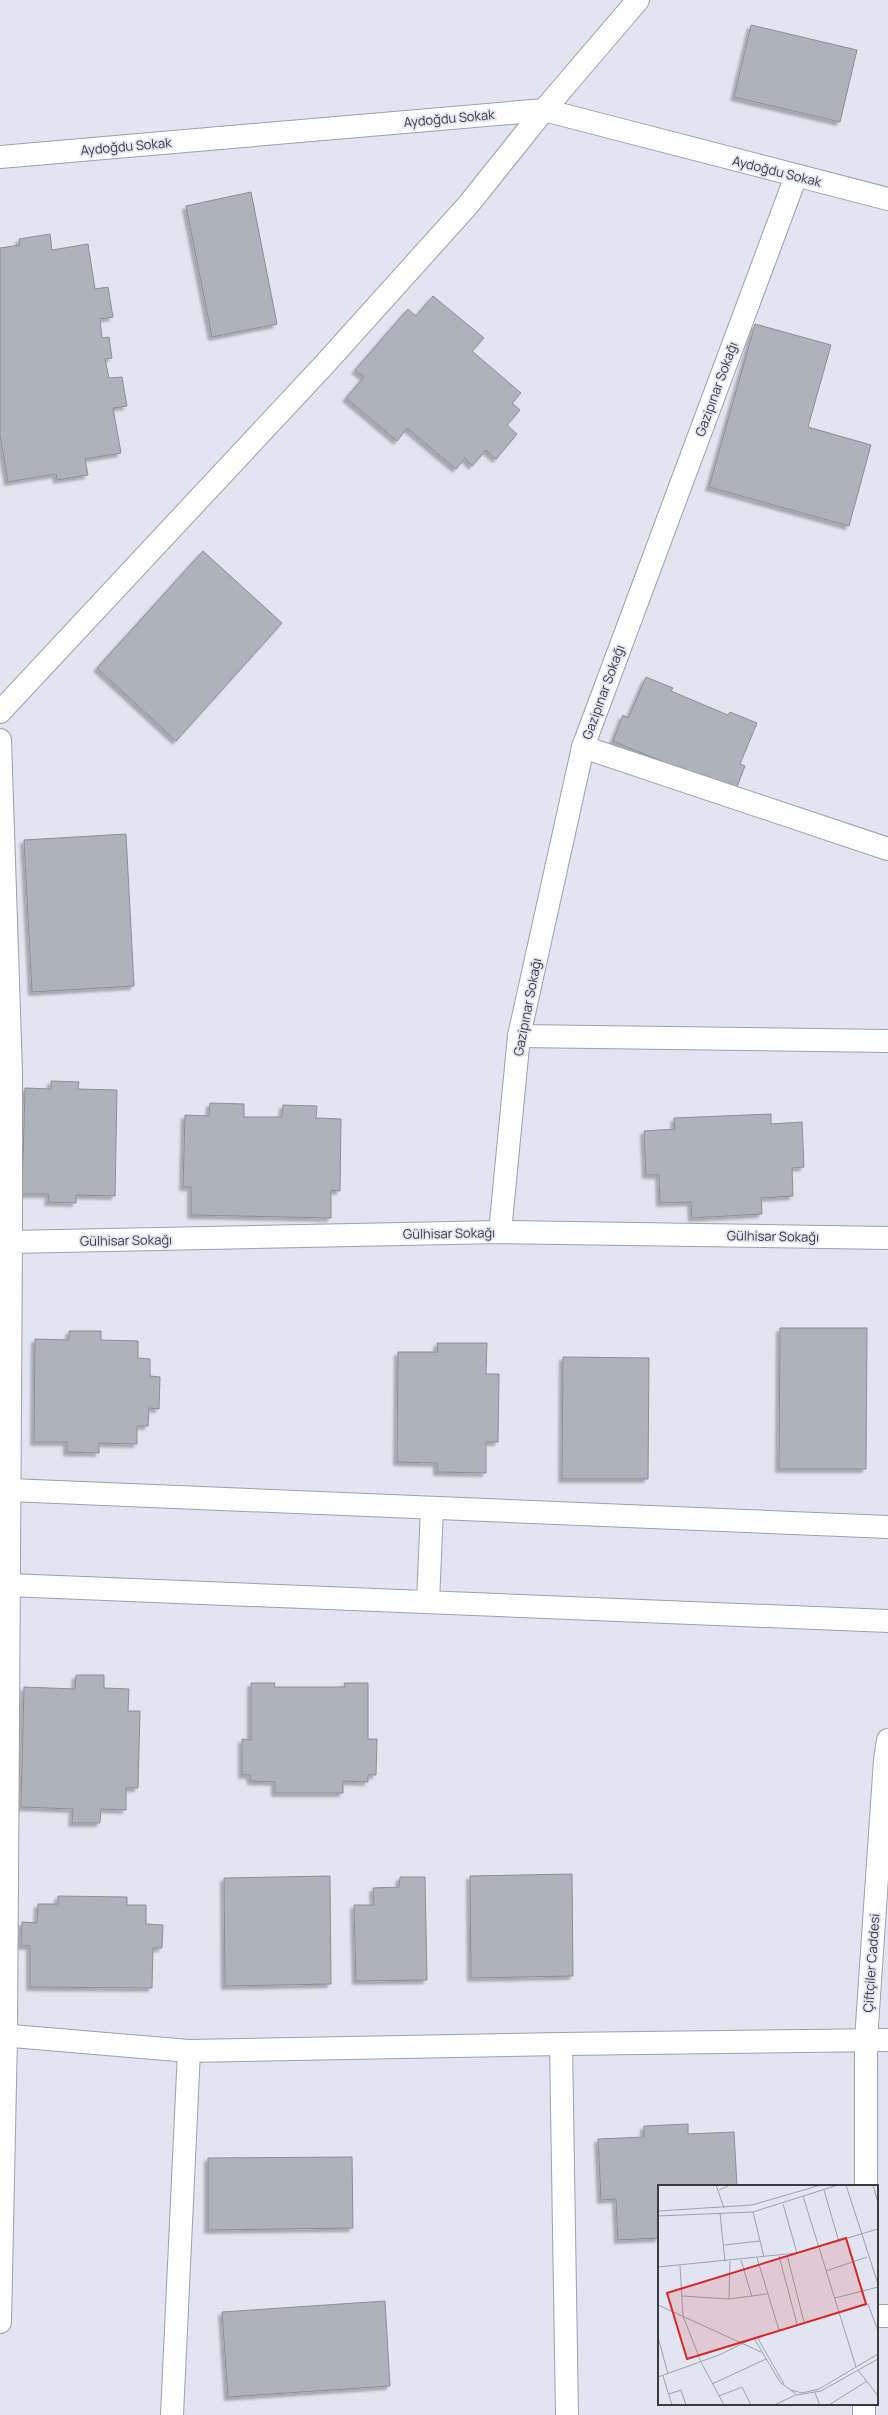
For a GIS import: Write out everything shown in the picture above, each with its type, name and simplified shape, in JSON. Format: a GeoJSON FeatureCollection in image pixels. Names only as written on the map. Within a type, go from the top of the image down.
{"type":"FeatureCollection","features":[{"type":"Feature","properties":{"kind":"street"},"geometry":{"type":"LineString","coordinates":[[0,712],[329,359],[468,205],[544,110],[638,0]]}},
{"type":"Feature","properties":{"kind":"street","name":"Aydoğdu Sokak"},"geometry":{"type":"LineString","coordinates":[[0,157],[544,110],[888,199]]}},
{"type":"Feature","properties":{"kind":"street","name":"Gazipınar Sokağı"},"geometry":{"type":"LineString","coordinates":[[500,1232],[519,1036],[583,747],[796,176]]}},
{"type":"Feature","properties":{"kind":"street"},"geometry":{"type":"LineString","coordinates":[[0,740],[11,1242],[10,1490],[0,2322]]}},
{"type":"Feature","properties":{"kind":"street"},"geometry":{"type":"LineString","coordinates":[[583,747],[888,849]]}},
{"type":"Feature","properties":{"kind":"street"},"geometry":{"type":"LineString","coordinates":[[519,1036],[888,1041]]}},
{"type":"Feature","properties":{"kind":"street","name":"Gülhisar Sokağı"},"geometry":{"type":"LineString","coordinates":[[11,1242],[500,1232],[888,1238]]}},
{"type":"Feature","properties":{"kind":"street"},"geometry":{"type":"LineString","coordinates":[[10,1490],[888,1527]]}},
{"type":"Feature","properties":{"kind":"street"},"geometry":{"type":"LineString","coordinates":[[428,1602],[432,1508]]}},
{"type":"Feature","properties":{"kind":"street"},"geometry":{"type":"LineString","coordinates":[[9,1585],[888,1621]]}},
{"type":"Feature","properties":{"kind":"street","name":"Çiftçiler Caddesi"},"geometry":{"type":"LineString","coordinates":[[866,2185],[866,2040],[887,1753]]}},
{"type":"Feature","properties":{"kind":"street"},"geometry":{"type":"LineString","coordinates":[[3,2035],[189,2051],[888,2040]]}},
{"type":"Feature","properties":{"kind":"street"},"geometry":{"type":"LineString","coordinates":[[561,2044],[567,2415]]}},
{"type":"Feature","properties":{"kind":"street"},"geometry":{"type":"LineString","coordinates":[[172,2415],[189,2051]]}},
{"type":"Feature","properties":{"kind":"building"},"geometry":{"type":"Polygon","coordinates":[[[751,25],[857,50],[840,122],[734,97],[751,25]]]}},
{"type":"Feature","properties":{"kind":"building"},"geometry":{"type":"Polygon","coordinates":[[[251,192],[277,324],[212,337],[186,206],[251,192]]]}},
{"type":"Feature","properties":{"kind":"building"},"geometry":{"type":"Polygon","coordinates":[[[50,234],[52,250],[88,244],[95,289],[108,287],[113,317],[100,319],[102,338],[109,337],[112,358],[105,359],[109,378],[122,377],[127,406],[113,408],[121,453],[85,459],[88,475],[57,480],[56,474],[8,482],[0,436],[0,248],[20,245],[19,239],[50,234]]]}},
{"type":"Feature","properties":{"kind":"building"},"geometry":{"type":"Polygon","coordinates":[[[433,296],[484,338],[472,351],[521,393],[512,403],[520,410],[507,425],[517,434],[496,459],[486,450],[472,466],[465,458],[456,469],[407,428],[397,441],[346,398],[364,377],[355,370],[408,309],[416,316],[433,296]]]}},
{"type":"Feature","properties":{"kind":"building"},"geometry":{"type":"Polygon","coordinates":[[[755,324],[831,345],[808,427],[871,445],[849,526],[709,487],[755,324]]]}},
{"type":"Feature","properties":{"kind":"building"},"geometry":{"type":"Polygon","coordinates":[[[203,551],[282,623],[176,741],[97,668],[203,551]]]}},
{"type":"Feature","properties":{"kind":"building"},"geometry":{"type":"Polygon","coordinates":[[[646,677],[673,688],[671,691],[728,715],[730,712],[757,723],[740,764],[745,766],[735,792],[613,741],[623,715],[628,718],[646,677]]]}},
{"type":"Feature","properties":{"kind":"building"},"geometry":{"type":"Polygon","coordinates":[[[126,834],[134,986],[32,992],[24,840],[126,834]]]}},
{"type":"Feature","properties":{"kind":"building"},"geometry":{"type":"Polygon","coordinates":[[[51,1081],[79,1082],[78,1089],[117,1090],[115,1196],[76,1195],[76,1203],[48,1202],[49,1194],[22,1194],[25,1088],[51,1089],[51,1081]]]}},
{"type":"Feature","properties":{"kind":"building"},"geometry":{"type":"Polygon","coordinates":[[[210,1103],[244,1104],[244,1117],[282,1117],[283,1105],[317,1106],[316,1118],[341,1119],[340,1191],[331,1190],[331,1218],[191,1215],[191,1187],[183,1187],[185,1115],[209,1116],[210,1103]]]}},
{"type":"Feature","properties":{"kind":"building"},"geometry":{"type":"Polygon","coordinates":[[[771,1114],[771,1124],[802,1122],[804,1167],[792,1168],[793,1196],[761,1198],[762,1214],[692,1218],[691,1202],[660,1203],[659,1175],[646,1175],[644,1131],[675,1129],[674,1118],[771,1114]]]}},
{"type":"Feature","properties":{"kind":"building"},"geometry":{"type":"Polygon","coordinates":[[[780,1328],[867,1328],[866,1469],[779,1469],[780,1328]]]}},
{"type":"Feature","properties":{"kind":"building"},"geometry":{"type":"Polygon","coordinates":[[[69,1331],[101,1331],[101,1340],[138,1341],[138,1358],[150,1359],[150,1376],[160,1377],[159,1409],[149,1408],[148,1426],[137,1426],[137,1444],[99,1443],[99,1453],[67,1452],[67,1442],[34,1442],[35,1339],[69,1340],[69,1331]]]}},
{"type":"Feature","properties":{"kind":"building"},"geometry":{"type":"Polygon","coordinates":[[[437,1343],[487,1343],[486,1374],[499,1374],[498,1442],[486,1442],[486,1473],[437,1472],[437,1463],[397,1462],[398,1352],[438,1352],[437,1343]]]}},
{"type":"Feature","properties":{"kind":"building"},"geometry":{"type":"Polygon","coordinates":[[[563,1357],[649,1358],[648,1479],[562,1479],[563,1357]]]}},
{"type":"Feature","properties":{"kind":"building"},"geometry":{"type":"Polygon","coordinates":[[[76,1675],[104,1675],[104,1688],[129,1689],[128,1711],[140,1711],[138,1788],[126,1788],[126,1810],[101,1809],[100,1823],[72,1823],[73,1809],[21,1807],[24,1687],[75,1689],[76,1675]]]}},
{"type":"Feature","properties":{"kind":"building"},"geometry":{"type":"Polygon","coordinates":[[[251,1683],[275,1683],[274,1687],[345,1687],[344,1683],[368,1683],[368,1739],[377,1739],[376,1775],[368,1775],[368,1782],[343,1781],[343,1793],[275,1793],[275,1782],[251,1781],[250,1775],[242,1775],[242,1739],[251,1740],[251,1683]]]}},
{"type":"Feature","properties":{"kind":"building"},"geometry":{"type":"Polygon","coordinates":[[[572,1874],[573,1976],[471,1978],[470,1876],[572,1874]]]}},
{"type":"Feature","properties":{"kind":"building"},"geometry":{"type":"Polygon","coordinates":[[[330,1876],[331,1984],[225,1986],[224,1878],[330,1876]]]}},
{"type":"Feature","properties":{"kind":"building"},"geometry":{"type":"Polygon","coordinates":[[[400,1877],[425,1877],[427,1980],[356,1981],[354,1905],[374,1905],[373,1888],[399,1887],[400,1877]]]}},
{"type":"Feature","properties":{"kind":"building"},"geometry":{"type":"Polygon","coordinates":[[[58,1896],[127,1897],[127,1905],[146,1905],[146,1924],[163,1925],[162,1948],[153,1948],[152,1988],[30,1987],[30,1946],[21,1946],[22,1922],[37,1923],[38,1904],[58,1904],[58,1896]]]}},
{"type":"Feature","properties":{"kind":"building"},"geometry":{"type":"Polygon","coordinates":[[[688,2124],[688,2134],[734,2132],[737,2185],[658,2185],[658,2238],[618,2240],[616,2199],[601,2200],[598,2139],[644,2137],[644,2126],[688,2124]]]}},
{"type":"Feature","properties":{"kind":"building"},"geometry":{"type":"Polygon","coordinates":[[[352,2157],[353,2228],[208,2230],[208,2158],[352,2157]]]}},
{"type":"Feature","properties":{"kind":"building"},"geometry":{"type":"Polygon","coordinates":[[[385,2301],[390,2386],[228,2397],[222,2312],[385,2301]]]}}]}
